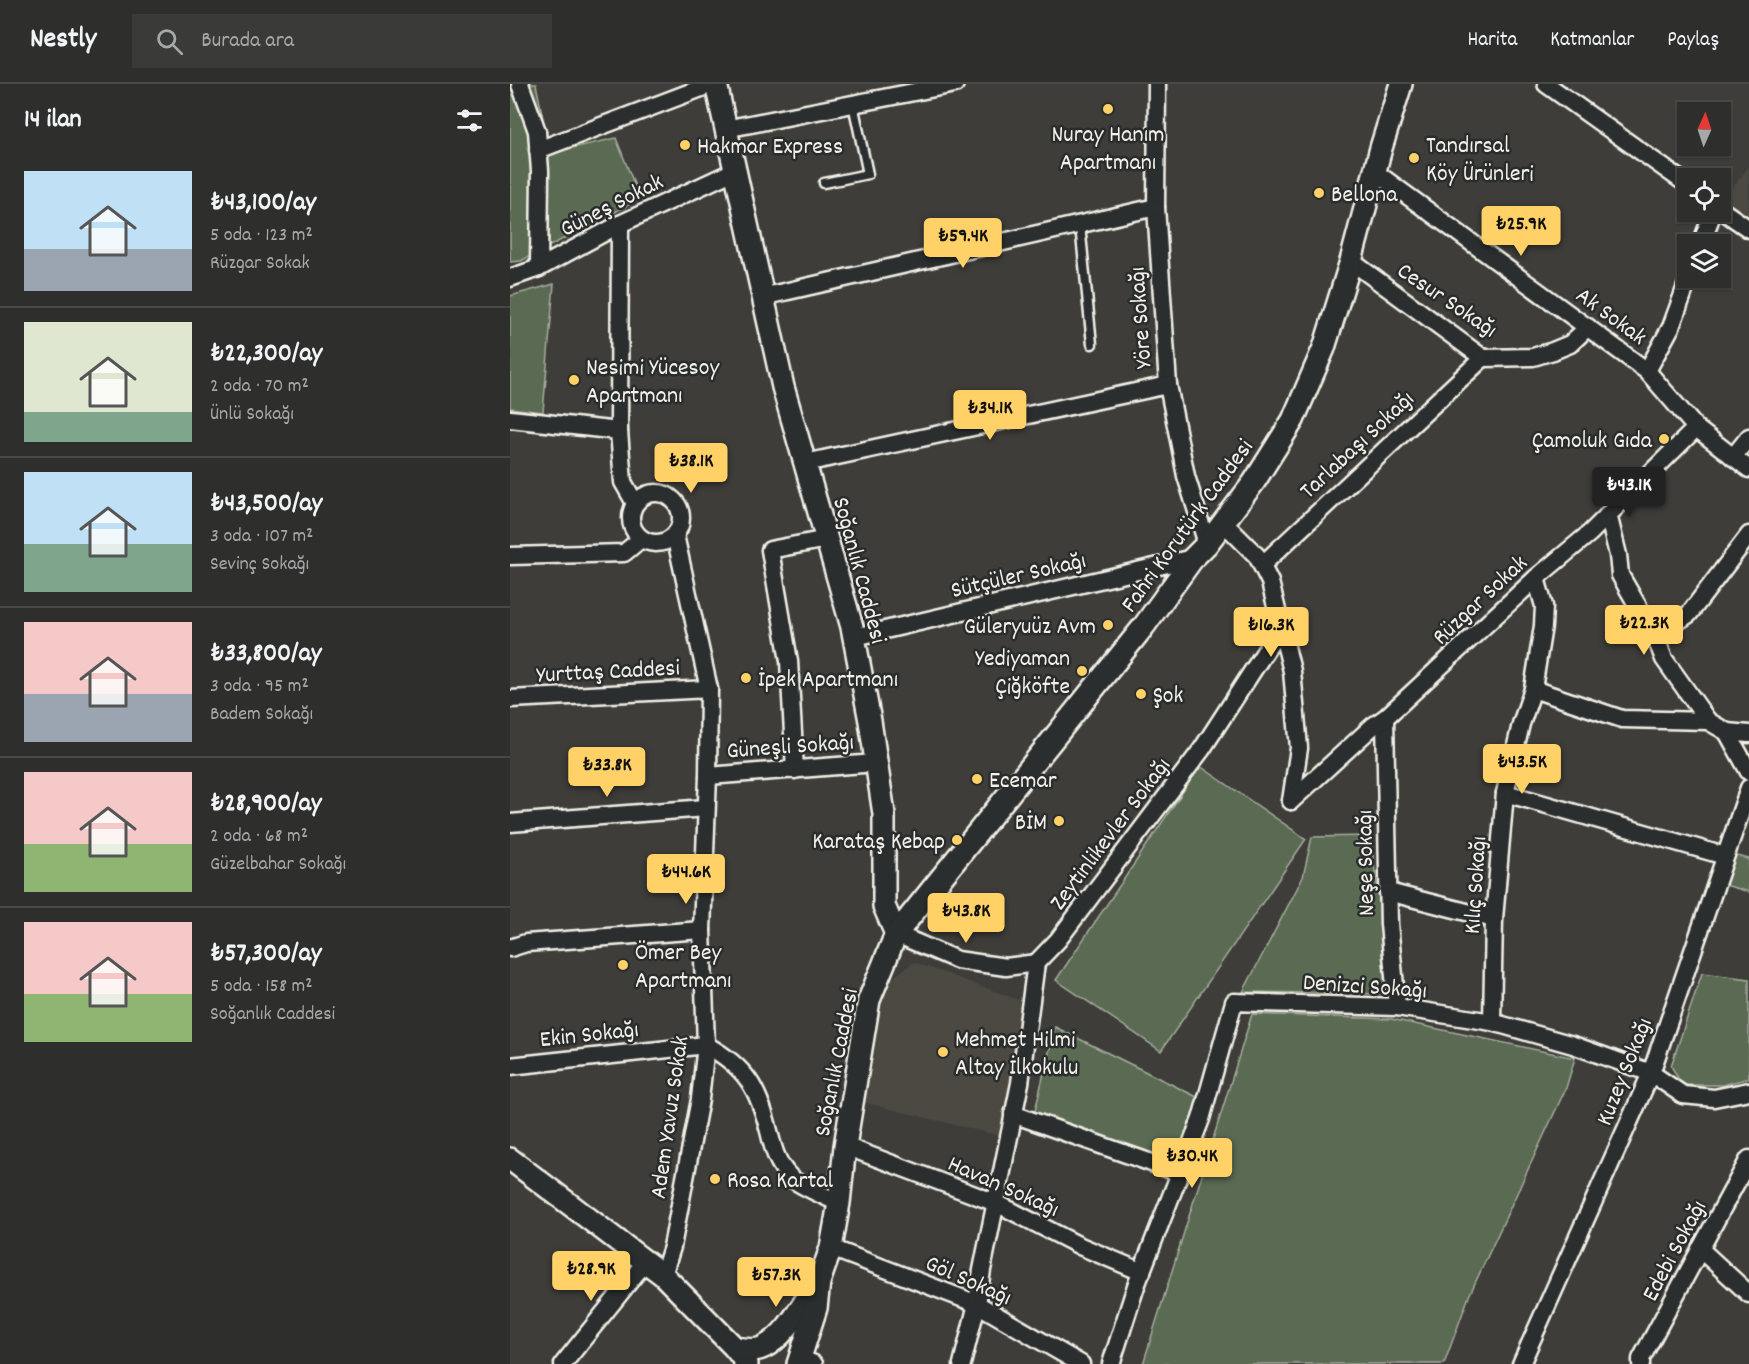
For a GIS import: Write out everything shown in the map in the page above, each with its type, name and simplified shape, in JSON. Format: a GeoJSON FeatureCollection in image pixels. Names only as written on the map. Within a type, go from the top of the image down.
{"type":"FeatureCollection","features":[{"type":"Feature","properties":{"kind":"street"},"geometry":{"type":"LineString","coordinates":[[520,84],[537,131],[540,171],[538,268]]}},
{"type":"Feature","properties":{"kind":"street"},"geometry":{"type":"LineString","coordinates":[[538,150],[714,84]]}},
{"type":"Feature","properties":{"kind":"street","name":"Soğanlık Caddesi"},"geometry":{"type":"LineString","coordinates":[[714,84],[783,387],[855,637],[884,814],[884,906],[896,934],[868,1000],[831,1248],[819,1282],[816,1308],[803,1362]]}},
{"type":"Feature","properties":{"kind":"street"},"geometry":{"type":"LineString","coordinates":[[725,129],[955,84]]}},
{"type":"Feature","properties":{"kind":"street","name":"Yöre Sokağı"},"geometry":{"type":"LineString","coordinates":[[1157,84],[1156,207],[1168,385],[1200,551]]}},
{"type":"Feature","properties":{"kind":"street","name":"Fahri Korutürk Caddesi"},"geometry":{"type":"LineString","coordinates":[[896,934],[1137,635],[1254,482],[1293,420],[1324,348],[1401,84]]}},
{"type":"Feature","properties":{"kind":"street"},"geometry":{"type":"LineString","coordinates":[[1546,84],[1677,177]]}},
{"type":"Feature","properties":{"kind":"street","name":"Güneş Sokak"},"geometry":{"type":"LineString","coordinates":[[510,278],[538,268],[620,224],[734,171]]}},
{"type":"Feature","properties":{"kind":"street","name":"Ak Sokak"},"geometry":{"type":"LineString","coordinates":[[1375,172],[1647,371],[1696,428],[1749,469]]}},
{"type":"Feature","properties":{"kind":"street"},"geometry":{"type":"LineString","coordinates":[[762,297],[1156,207]]}},
{"type":"Feature","properties":{"kind":"street"},"geometry":{"type":"LineString","coordinates":[[1731,217],[1749,229]]}},
{"type":"Feature","properties":{"kind":"street"},"geometry":{"type":"LineString","coordinates":[[620,224],[619,431],[623,482],[636,503],[630,518],[632,526],[641,539],[655,544],[669,540],[675,535]]}},
{"type":"Feature","properties":{"kind":"street","name":"Cesur Sokağı"},"geometry":{"type":"LineString","coordinates":[[1351,261],[1483,358],[1533,357],[1570,344],[1588,327]]}},
{"type":"Feature","properties":{"kind":"street"},"geometry":{"type":"LineString","coordinates":[[1647,371],[1671,327],[1685,288]]}},
{"type":"Feature","properties":{"kind":"street","name":"Tarlabaşı Sokağı"},"geometry":{"type":"LineString","coordinates":[[1262,565],[1483,358]]}},
{"type":"Feature","properties":{"kind":"street"},"geometry":{"type":"LineString","coordinates":[[805,463],[1168,385]]}},
{"type":"Feature","properties":{"kind":"street"},"geometry":{"type":"LineString","coordinates":[[510,419],[619,431]]}},
{"type":"Feature","properties":{"kind":"street","name":"Rüzgar Sokak"},"geometry":{"type":"LineString","coordinates":[[1281,627],[1292,671],[1299,748],[1291,801],[1373,726],[1385,718],[1536,578],[1590,533],[1696,428]]}},
{"type":"Feature","properties":{"kind":"street"},"geometry":{"type":"LineString","coordinates":[[1733,457],[1749,437]]}},
{"type":"Feature","properties":{"kind":"street","name":"Adem Yavuz Sokak"},"geometry":{"type":"LineString","coordinates":[[636,503],[649,494],[657,493],[672,499],[681,512],[682,521],[675,535],[709,689],[702,930],[706,1045],[700,1100],[672,1247],[663,1275]]}},
{"type":"Feature","properties":{"kind":"street"},"geometry":{"type":"LineString","coordinates":[[1608,514],[1618,555],[1620,575],[1655,636],[1664,659],[1708,721],[1726,732],[1749,734]]}},
{"type":"Feature","properties":{"kind":"street"},"geometry":{"type":"LineString","coordinates":[[1223,522],[1257,556],[1262,565],[1270,582],[1281,627]]}},
{"type":"Feature","properties":{"kind":"street"},"geometry":{"type":"LineString","coordinates":[[1655,636],[1689,614],[1749,535]]}},
{"type":"Feature","properties":{"kind":"street"},"geometry":{"type":"LineString","coordinates":[[510,556],[624,554],[641,539]]}},
{"type":"Feature","properties":{"kind":"street"},"geometry":{"type":"LineString","coordinates":[[795,770],[789,661],[770,550],[827,539]]}},
{"type":"Feature","properties":{"kind":"street","name":"Sütçüler Sokağı"},"geometry":{"type":"LineString","coordinates":[[855,637],[1200,551]]}},
{"type":"Feature","properties":{"kind":"street","name":"Kılıç Sokağı"},"geometry":{"type":"LineString","coordinates":[[1492,1022],[1494,919],[1505,793],[1521,724],[1533,689],[1544,626],[1544,606],[1536,578]]}},
{"type":"Feature","properties":{"kind":"street","name":"Zeytinlikevler Sokağı"},"geometry":{"type":"LineString","coordinates":[[1036,963],[1058,940],[1202,749],[1281,627]]}},
{"type":"Feature","properties":{"kind":"street","name":"Yurttaş Caddesi"},"geometry":{"type":"LineString","coordinates":[[510,699],[709,689]]}},
{"type":"Feature","properties":{"kind":"street"},"geometry":{"type":"LineString","coordinates":[[1533,689],[1622,719],[1708,721]]}},
{"type":"Feature","properties":{"kind":"street","name":"Neşe Sokağı"},"geometry":{"type":"LineString","coordinates":[[1385,718],[1389,924],[1397,1007]]}},
{"type":"Feature","properties":{"kind":"street"},"geometry":{"type":"LineString","coordinates":[[1726,732],[1749,772]]}},
{"type":"Feature","properties":{"kind":"street","name":"Güneşli Sokağı"},"geometry":{"type":"LineString","coordinates":[[708,776],[876,763]]}},
{"type":"Feature","properties":{"kind":"street","name":"Kuzey Sokağı"},"geometry":{"type":"LineString","coordinates":[[1521,1364],[1651,1073],[1749,788]]}},
{"type":"Feature","properties":{"kind":"street"},"geometry":{"type":"LineString","coordinates":[[1505,793],[1725,856]]}},
{"type":"Feature","properties":{"kind":"street"},"geometry":{"type":"LineString","coordinates":[[510,822],[706,808]]}},
{"type":"Feature","properties":{"kind":"street"},"geometry":{"type":"LineString","coordinates":[[1388,892],[1494,919]]}},
{"type":"Feature","properties":{"kind":"street"},"geometry":{"type":"LineString","coordinates":[[510,948],[526,943],[702,930]]}},
{"type":"Feature","properties":{"kind":"street"},"geometry":{"type":"LineString","coordinates":[[896,934],[957,960],[1006,967],[1036,963],[1020,1083],[977,1304],[962,1364]]}},
{"type":"Feature","properties":{"kind":"street","name":"Denizci Sokağı"},"geometry":{"type":"LineString","coordinates":[[1180,1173],[1201,1119],[1234,1002],[1397,1007],[1492,1022],[1573,1045],[1651,1073],[1683,1095],[1713,1098],[1749,1091]]}},
{"type":"Feature","properties":{"kind":"street"},"geometry":{"type":"LineString","coordinates":[[706,1045],[725,1056],[745,1073],[758,1096],[775,1156],[790,1178],[839,1203]]}},
{"type":"Feature","properties":{"kind":"street","name":"Ekin Sokağı"},"geometry":{"type":"LineString","coordinates":[[510,1066],[706,1045]]}},
{"type":"Feature","properties":{"kind":"street"},"geometry":{"type":"LineString","coordinates":[[1013,1114],[1180,1173],[1142,1272],[1111,1364]]}},
{"type":"Feature","properties":{"kind":"street","name":"Havan Sokağı"},"geometry":{"type":"LineString","coordinates":[[845,1146],[996,1203],[1080,1246],[1142,1272]]}},
{"type":"Feature","properties":{"kind":"street","name":"Edebi Sokağı"},"geometry":{"type":"LineString","coordinates":[[1641,1364],[1641,1359],[1749,1159]]}},
{"type":"Feature","properties":{"kind":"street"},"geometry":{"type":"LineString","coordinates":[[510,1160],[663,1275],[741,1356]]}},
{"type":"Feature","properties":{"kind":"street","name":"Göl Sokağı"},"geometry":{"type":"LineString","coordinates":[[831,1248],[977,1304],[1081,1364]]}},
{"type":"Feature","properties":{"kind":"street"},"geometry":{"type":"LineString","coordinates":[[1700,1249],[1749,1294]]}},
{"type":"Feature","properties":{"kind":"street"},"geometry":{"type":"LineString","coordinates":[[563,1364],[646,1262]]}},
{"type":"Feature","properties":{"kind":"street","name":"Soğanlık Caddesi"},"geometry":{"type":"LineString","coordinates":[[741,1356],[750,1350],[762,1348],[777,1337],[789,1325],[819,1282]]}},
{"type":"Feature","properties":{"kind":"lane"},"geometry":{"type":"LineString","coordinates":[[824,183],[867,174],[853,104]]}},
{"type":"Feature","properties":{"kind":"lane"},"geometry":{"type":"LineString","coordinates":[[1080,225],[1092,344]]}},
{"type":"Feature","properties":{"kind":"shaded area"},"geometry":{"type":"Polygon","coordinates":[[[1749,166],[1749,220],[1731,209],[1731,190],[1749,166]]]}},
{"type":"Feature","properties":{"kind":"shaded area","name":"Mehmet Hilmi Altay İlkokulu"},"geometry":{"type":"Polygon","coordinates":[[[914,962],[1027,1003],[1004,1137],[858,1101],[881,986],[914,962]]]}},
{"type":"Feature","properties":{"kind":"green space"},"geometry":{"type":"Polygon","coordinates":[[[510,84],[536,84],[550,153],[616,138],[640,199],[521,261],[510,262],[510,84]]]}},
{"type":"Feature","properties":{"kind":"green space"},"geometry":{"type":"Polygon","coordinates":[[[554,284],[543,412],[510,408],[510,296],[554,284]]]}},
{"type":"Feature","properties":{"kind":"green space"},"geometry":{"type":"Polygon","coordinates":[[[1200,766],[1306,839],[1161,1051],[1056,980],[1200,766]]]}},
{"type":"Feature","properties":{"kind":"green space"},"geometry":{"type":"Polygon","coordinates":[[[1370,836],[1382,918],[1388,994],[1243,992],[1303,877],[1312,837],[1370,836]]]}},
{"type":"Feature","properties":{"kind":"green space"},"geometry":{"type":"Polygon","coordinates":[[[1734,855],[1749,859],[1749,892],[1725,885],[1734,855]]]}},
{"type":"Feature","properties":{"kind":"green space"},"geometry":{"type":"Polygon","coordinates":[[[1702,973],[1749,979],[1749,1078],[1723,1085],[1682,1085],[1671,1066],[1702,973]]]}},
{"type":"Feature","properties":{"kind":"green space"},"geometry":{"type":"Polygon","coordinates":[[[1252,1014],[1391,1019],[1575,1058],[1566,1088],[1469,1296],[1444,1364],[1143,1364],[1252,1014]]]}},
{"type":"Feature","properties":{"kind":"green space"},"geometry":{"type":"Polygon","coordinates":[[[1055,1027],[1201,1099],[1179,1163],[1034,1115],[1055,1027]]]}},
{"type":"Feature","properties":{"kind":"place","name":"Nuray Hanım Apartmanı"},"geometry":{"type":"Point","coordinates":[1108,109]}},
{"type":"Feature","properties":{"kind":"place","name":"Hakmar Express"},"geometry":{"type":"Point","coordinates":[685,145]}},
{"type":"Feature","properties":{"kind":"place","name":"Tandırsal Köy Ürünleri"},"geometry":{"type":"Point","coordinates":[1414,158]}},
{"type":"Feature","properties":{"kind":"place","name":"Bellona"},"geometry":{"type":"Point","coordinates":[1319,193]}},
{"type":"Feature","properties":{"kind":"place","name":"Nesimi Yücesoy Apartmanı"},"geometry":{"type":"Point","coordinates":[574,380]}},
{"type":"Feature","properties":{"kind":"place","name":"Çamoluk Gıda"},"geometry":{"type":"Point","coordinates":[1664,439]}},
{"type":"Feature","properties":{"kind":"place","name":"Güleryuüz Avm"},"geometry":{"type":"Point","coordinates":[1108,625]}},
{"type":"Feature","properties":{"kind":"place","name":"Yediyaman Çiğköfte"},"geometry":{"type":"Point","coordinates":[1082,671]}},
{"type":"Feature","properties":{"kind":"place","name":"İpek Apartmanı"},"geometry":{"type":"Point","coordinates":[746,678]}},
{"type":"Feature","properties":{"kind":"place","name":"Şok"},"geometry":{"type":"Point","coordinates":[1141,694]}},
{"type":"Feature","properties":{"kind":"place","name":"Ecemar"},"geometry":{"type":"Point","coordinates":[977,779]}},
{"type":"Feature","properties":{"kind":"place","name":"BİM"},"geometry":{"type":"Point","coordinates":[1059,821]}},
{"type":"Feature","properties":{"kind":"place","name":"Karataş Kebap"},"geometry":{"type":"Point","coordinates":[957,840]}},
{"type":"Feature","properties":{"kind":"place","name":"Ömer Bey Apartmanı"},"geometry":{"type":"Point","coordinates":[623,965]}},
{"type":"Feature","properties":{"kind":"place","name":"Mehmet Hilmi Altay İlkokulu"},"geometry":{"type":"Point","coordinates":[943,1052]}},
{"type":"Feature","properties":{"kind":"place","name":"Rosa Kartal"},"geometry":{"type":"Point","coordinates":[715,1179]}}]}
